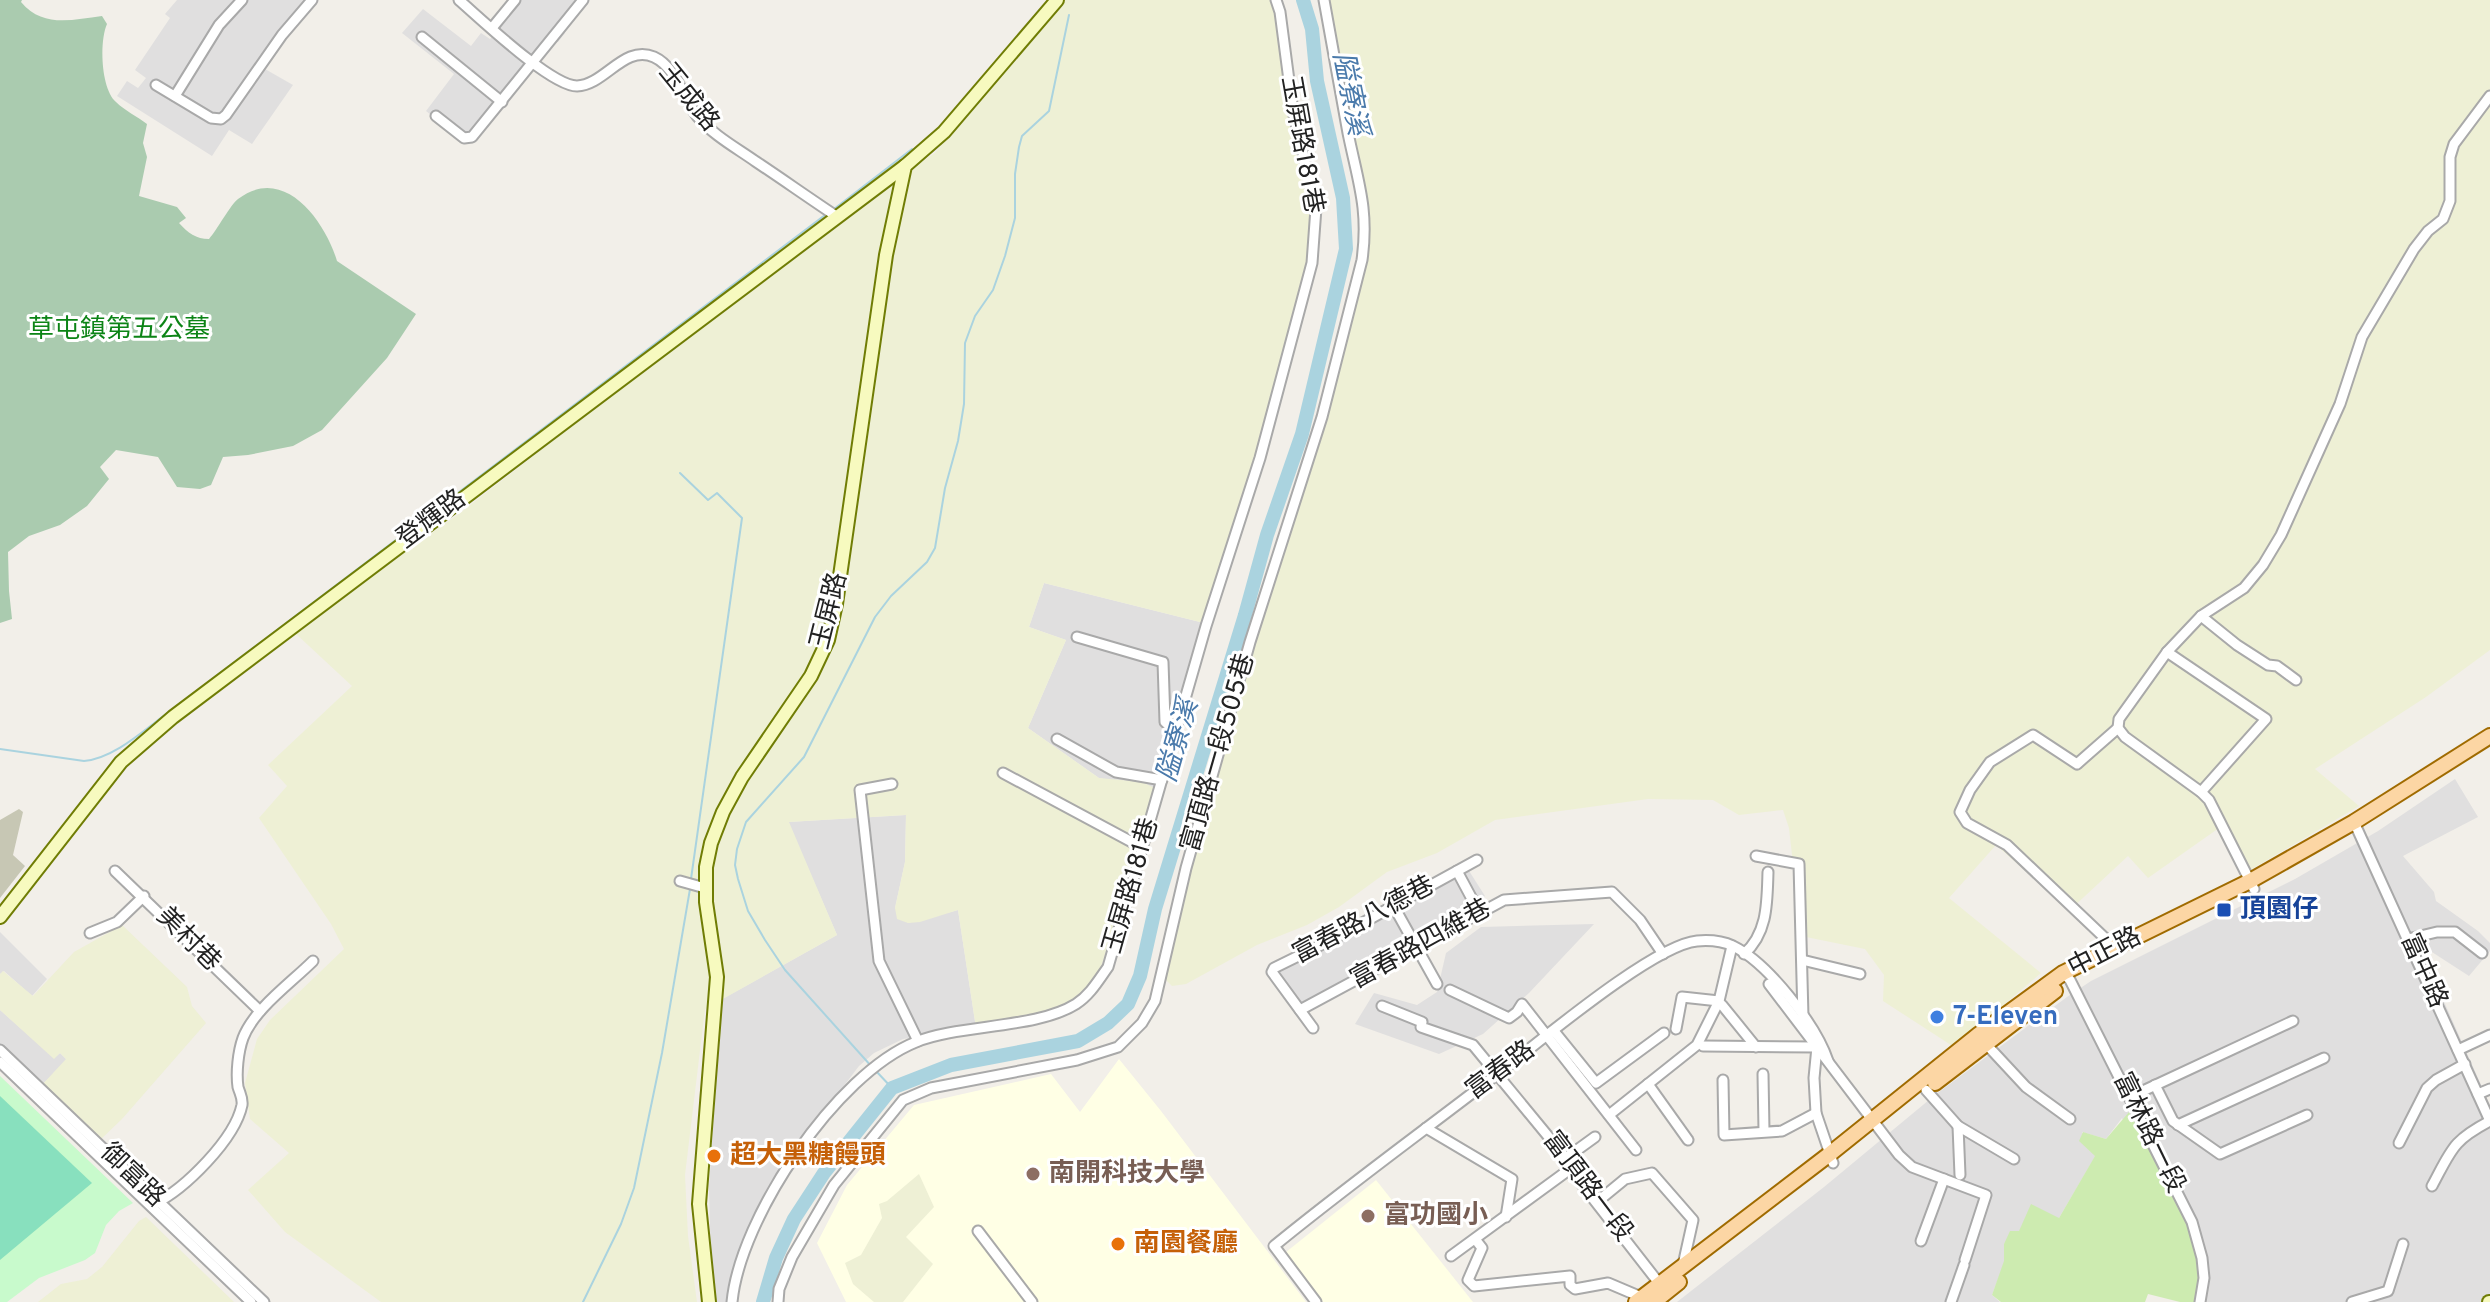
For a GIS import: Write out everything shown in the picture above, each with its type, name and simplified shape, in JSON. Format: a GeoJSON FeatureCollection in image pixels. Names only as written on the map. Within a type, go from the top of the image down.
{"type":"FeatureCollection","features":[{"type":"Feature","properties":{"kind":"main road","name":"中正路"},"geometry":{"type":"LineString","coordinates":[[2356,826],[2490,736]]}},
{"type":"Feature","properties":{"kind":"main road","name":"中正路"},"geometry":{"type":"LineString","coordinates":[[1876,1123],[1986,1044],[2066,976],[2252,885],[2490,748]]}},
{"type":"Feature","properties":{"kind":"main road","name":"中正路"},"geometry":{"type":"LineString","coordinates":[[1655,1297],[1876,1123],[1978,1035],[2110,948],[2252,885]]}},
{"type":"Feature","properties":{"kind":"main road","name":"中正路"},"geometry":{"type":"LineString","coordinates":[[1655,1297],[1683,1267],[1832,1158]]}},
{"type":"Feature","properties":{"kind":"street"},"geometry":{"type":"LineString","coordinates":[[175,96],[219,25],[242,0]]}},
{"type":"Feature","properties":{"kind":"street"},"geometry":{"type":"LineString","coordinates":[[156,85],[211,118],[221,119],[282,35],[312,0]]}},
{"type":"Feature","properties":{"kind":"street","name":"玉成路"},"geometry":{"type":"LineString","coordinates":[[459,0],[534,63],[574,86],[586,85],[629,58],[640,54],[651,56],[670,71],[695,112],[714,133],[836,216]]}},
{"type":"Feature","properties":{"kind":"street"},"geometry":{"type":"LineString","coordinates":[[492,28],[515,0]]}},
{"type":"Feature","properties":{"kind":"street"},"geometry":{"type":"LineString","coordinates":[[436,116],[464,138],[472,137],[583,0]]}},
{"type":"Feature","properties":{"kind":"street"},"geometry":{"type":"LineString","coordinates":[[905,166],[944,132],[1057,0]]}},
{"type":"Feature","properties":{"kind":"street","name":"玉屏路181巷"},"geometry":{"type":"LineString","coordinates":[[732,1302],[733,1289],[751,1234],[796,1154],[834,1105],[880,1061],[918,1041],[1066,1009],[1084,997],[1108,967],[1206,626],[1260,458],[1312,263],[1316,208],[1293,111],[1276,0]]}},
{"type":"Feature","properties":{"kind":"street","name":"富頂路一段505巷"},"geometry":{"type":"LineString","coordinates":[[778,1302],[782,1281],[792,1257],[834,1185],[903,1100],[931,1088],[1077,1060],[1118,1047],[1142,1023],[1155,1001],[1195,837],[1250,642],[1322,417],[1362,260],[1366,234],[1365,205],[1324,0]]}},
{"type":"Feature","properties":{"kind":"street"},"geometry":{"type":"LineString","coordinates":[[422,37],[502,102]]}},
{"type":"Feature","properties":{"kind":"street"},"geometry":{"type":"LineString","coordinates":[[2110,948],[2108,941],[2007,845],[1967,823],[1960,812],[1970,790],[1990,762],[2033,735],[2077,764],[2118,728],[2119,719],[2167,652],[2201,616],[2244,588],[2263,565],[2281,535],[2340,404],[2362,337],[2414,249],[2428,231],[2443,219],[2450,201],[2450,157],[2454,144],[2490,96]]}},
{"type":"Feature","properties":{"kind":"street","name":"登輝路"},"geometry":{"type":"LineString","coordinates":[[0,917],[121,762],[155,731],[905,166]]}},
{"type":"Feature","properties":{"kind":"street","name":"玉屏路"},"geometry":{"type":"LineString","coordinates":[[709,1302],[699,1204],[717,977],[705,888],[706,867],[723,812],[742,777],[811,676],[828,640],[836,604],[886,255],[905,166]]}},
{"type":"Feature","properties":{"kind":"street"},"geometry":{"type":"LineString","coordinates":[[2201,616],[2237,645],[2296,680]]}},
{"type":"Feature","properties":{"kind":"street"},"geometry":{"type":"LineString","coordinates":[[1077,637],[1163,662],[1165,722],[1176,732]]}},
{"type":"Feature","properties":{"kind":"street"},"geometry":{"type":"LineString","coordinates":[[2167,652],[2266,719],[2201,792]]}},
{"type":"Feature","properties":{"kind":"street"},"geometry":{"type":"LineString","coordinates":[[2118,728],[2125,737],[2209,800],[2252,885]]}},
{"type":"Feature","properties":{"kind":"street"},"geometry":{"type":"LineString","coordinates":[[1057,739],[1116,772],[1162,780]]}},
{"type":"Feature","properties":{"kind":"street"},"geometry":{"type":"LineString","coordinates":[[1003,773],[1143,848]]}},
{"type":"Feature","properties":{"kind":"street"},"geometry":{"type":"LineString","coordinates":[[892,784],[860,790],[862,815],[879,961],[918,1041]]}},
{"type":"Feature","properties":{"kind":"street","name":"富中路"},"geometry":{"type":"LineString","coordinates":[[2356,826],[2490,1121]]}},
{"type":"Feature","properties":{"kind":"street"},"geometry":{"type":"LineString","coordinates":[[1756,856],[1799,864],[1803,1017]]}},
{"type":"Feature","properties":{"kind":"street","name":"富春路八德巷"},"geometry":{"type":"LineString","coordinates":[[1313,1028],[1272,972],[1274,968],[1477,860]]}},
{"type":"Feature","properties":{"kind":"street","name":"美村巷"},"geometry":{"type":"LineString","coordinates":[[115,871],[260,1011]]}},
{"type":"Feature","properties":{"kind":"street"},"geometry":{"type":"LineString","coordinates":[[1457,871],[1479,912]]}},
{"type":"Feature","properties":{"kind":"street"},"geometry":{"type":"LineString","coordinates":[[1744,954],[1754,946],[1764,925],[1768,872]]}},
{"type":"Feature","properties":{"kind":"street"},"geometry":{"type":"LineString","coordinates":[[683,882],[705,888]]}},
{"type":"Feature","properties":{"kind":"street","name":"富春路四維巷"},"geometry":{"type":"LineString","coordinates":[[1300,1010],[1504,900],[1612,892],[1640,920],[1663,954]]}},
{"type":"Feature","properties":{"kind":"street"},"geometry":{"type":"LineString","coordinates":[[90,933],[117,922],[144,896]]}},
{"type":"Feature","properties":{"kind":"street"},"geometry":{"type":"LineString","coordinates":[[1393,905],[1437,984]]}},
{"type":"Feature","properties":{"kind":"street"},"geometry":{"type":"LineString","coordinates":[[2408,939],[2437,932],[2455,932],[2482,953]]}},
{"type":"Feature","properties":{"kind":"street","name":"富春路"},"geometry":{"type":"LineString","coordinates":[[1316,1302],[1274,1246],[1328,1201],[1551,1033],[1627,976],[1663,954],[1694,941],[1713,941],[1732,946],[1766,970],[1822,1043],[1828,1061]]}},
{"type":"Feature","properties":{"kind":"street"},"geometry":{"type":"LineString","coordinates":[[1609,1115],[1697,1045],[1721,1003],[1732,946]]}},
{"type":"Feature","properties":{"kind":"street","name":"富春路"},"geometry":{"type":"LineString","coordinates":[[1744,954],[1899,1155],[1912,1167],[1986,1195],[1951,1302]]}},
{"type":"Feature","properties":{"kind":"street"},"geometry":{"type":"LineString","coordinates":[[1802,960],[1860,974]]}},
{"type":"Feature","properties":{"kind":"street"},"geometry":{"type":"LineString","coordinates":[[155,1203],[189,1179],[215,1153],[238,1119],[243,1101],[238,1085],[244,1035],[260,1011],[313,961]]}},
{"type":"Feature","properties":{"kind":"street","name":"富林路一段"},"geometry":{"type":"LineString","coordinates":[[2066,976],[2130,1097],[2198,1240],[2204,1278],[2200,1302]]}},
{"type":"Feature","properties":{"kind":"street"},"geometry":{"type":"LineString","coordinates":[[1450,990],[1509,1018],[1522,1004],[1596,1083],[1664,1033]]}},
{"type":"Feature","properties":{"kind":"street"},"geometry":{"type":"LineString","coordinates":[[1676,1029],[1682,997],[1721,1003],[1756,1047]]}},
{"type":"Feature","properties":{"kind":"street","name":"富頂路一段"},"geometry":{"type":"LineString","coordinates":[[1382,1006],[1422,1022],[1421,1027],[1473,1045],[1566,1158],[1570,1169],[1597,1202],[1655,1297]]}},
{"type":"Feature","properties":{"kind":"street"},"geometry":{"type":"LineString","coordinates":[[2130,1097],[2293,1021]]}},
{"type":"Feature","properties":{"kind":"street"},"geometry":{"type":"LineString","coordinates":[[1551,1033],[1636,1150]]}},
{"type":"Feature","properties":{"kind":"street"},"geometry":{"type":"LineString","coordinates":[[2458,1050],[2490,1035]]}},
{"type":"Feature","properties":{"kind":"street"},"geometry":{"type":"LineString","coordinates":[[1986,1044],[2026,1087],[2070,1119]]}},
{"type":"Feature","properties":{"kind":"street"},"geometry":{"type":"LineString","coordinates":[[1703,1046],[1817,1047],[1814,1078],[1816,1113],[1832,1158]]}},
{"type":"Feature","properties":{"kind":"street","name":"御富路"},"geometry":{"type":"LineString","coordinates":[[0,1050],[251,1302]]}},
{"type":"Feature","properties":{"kind":"street"},"geometry":{"type":"LineString","coordinates":[[2178,1125],[2324,1058]]}},
{"type":"Feature","properties":{"kind":"street","name":"御富路"},"geometry":{"type":"LineString","coordinates":[[0,1062],[264,1302]]}},
{"type":"Feature","properties":{"kind":"street"},"geometry":{"type":"LineString","coordinates":[[2399,1143],[2427,1088],[2465,1064]]}},
{"type":"Feature","properties":{"kind":"street"},"geometry":{"type":"LineString","coordinates":[[1763,1074],[1764,1131]]}},
{"type":"Feature","properties":{"kind":"street"},"geometry":{"type":"LineString","coordinates":[[1723,1080],[1724,1135],[1782,1131],[1816,1113]]}},
{"type":"Feature","properties":{"kind":"street"},"geometry":{"type":"LineString","coordinates":[[1648,1084],[1688,1140]]}},
{"type":"Feature","properties":{"kind":"street"},"geometry":{"type":"LineString","coordinates":[[2155,1085],[2173,1121],[2220,1154],[2307,1115]]}},
{"type":"Feature","properties":{"kind":"street"},"geometry":{"type":"LineString","coordinates":[[2478,1094],[2490,1089]]}},
{"type":"Feature","properties":{"kind":"street"},"geometry":{"type":"LineString","coordinates":[[1926,1090],[1958,1126],[2014,1159]]}},
{"type":"Feature","properties":{"kind":"street"},"geometry":{"type":"LineString","coordinates":[[2432,1186],[2455,1143],[2464,1134],[2490,1121]]}},
{"type":"Feature","properties":{"kind":"street"},"geometry":{"type":"LineString","coordinates":[[1958,1126],[1960,1175]]}},
{"type":"Feature","properties":{"kind":"street"},"geometry":{"type":"LineString","coordinates":[[1426,1128],[1512,1179],[1506,1217]]}},
{"type":"Feature","properties":{"kind":"street"},"geometry":{"type":"LineString","coordinates":[[1566,1158],[1595,1137]]}},
{"type":"Feature","properties":{"kind":"street"},"geometry":{"type":"LineString","coordinates":[[1451,1256],[1570,1169]]}},
{"type":"Feature","properties":{"kind":"street"},"geometry":{"type":"LineString","coordinates":[[1597,1202],[1625,1179],[1652,1173],[1693,1220],[1683,1267]]}},
{"type":"Feature","properties":{"kind":"street"},"geometry":{"type":"LineString","coordinates":[[1921,1241],[1944,1179]]}},
{"type":"Feature","properties":{"kind":"street"},"geometry":{"type":"LineString","coordinates":[[978,1231],[1032,1302]]}},
{"type":"Feature","properties":{"kind":"street"},"geometry":{"type":"LineString","coordinates":[[1475,1239],[1482,1248],[1468,1280],[1474,1286],[1570,1276],[1570,1285],[1575,1289],[1608,1283],[1655,1297]]}},
{"type":"Feature","properties":{"kind":"street"},"geometry":{"type":"LineString","coordinates":[[2352,1302],[2388,1291],[2403,1244]]}},
{"type":"Feature","properties":{"kind":"shaded area"},"geometry":{"type":"Polygon","coordinates":[[[177,0],[311,0],[258,65],[293,85],[252,144],[229,130],[212,156],[117,96],[127,81],[138,88],[146,78],[135,70],[170,18],[165,14],[177,0]]]}},
{"type":"Feature","properties":{"kind":"shaded area"},"geometry":{"type":"Polygon","coordinates":[[[521,0],[581,0],[560,29],[565,33],[558,42],[553,39],[468,139],[461,138],[426,111],[454,74],[402,33],[423,9],[471,46],[481,33],[490,39],[521,0]]]}},
{"type":"Feature","properties":{"kind":"shaded area"},"geometry":{"type":"Polygon","coordinates":[[[1062,0],[1271,0],[1312,226],[1304,287],[1204,623],[1044,583],[1029,627],[1066,640],[1028,728],[1099,778],[1142,782],[1157,789],[1100,970],[1082,997],[1039,1017],[976,1028],[958,910],[920,922],[908,923],[897,919],[895,908],[905,862],[906,815],[789,822],[837,935],[705,1009],[685,1175],[688,1236],[697,1302],[381,1302],[285,1232],[248,1190],[289,1153],[250,1119],[245,1083],[257,1039],[270,1020],[344,949],[331,924],[259,818],[287,786],[268,765],[352,686],[295,633],[349,590],[456,516],[870,195],[935,153],[1062,0]]]}},
{"type":"Feature","properties":{"kind":"shaded area"},"geometry":{"type":"Polygon","coordinates":[[[1326,0],[2490,0],[2490,650],[2426,697],[2315,769],[2359,806],[2245,873],[2219,828],[2148,878],[2128,856],[2070,910],[1996,845],[1949,898],[2041,973],[1954,1047],[1883,1001],[1884,975],[1865,949],[1801,936],[1789,828],[1783,810],[1739,815],[1713,800],[1648,799],[1495,820],[1437,853],[1387,872],[1339,907],[1307,925],[1257,945],[1186,984],[1172,986],[1163,977],[1181,905],[1256,639],[1326,418],[1365,269],[1370,231],[1367,204],[1326,0]]]}},
{"type":"Feature","properties":{"kind":"shaded area"},"geometry":{"type":"Polygon","coordinates":[[[1044,583],[1204,623],[1157,789],[1099,778],[1028,728],[1066,640],[1029,627],[1044,583]]]}},
{"type":"Feature","properties":{"kind":"shaded area"},"geometry":{"type":"Polygon","coordinates":[[[2455,779],[2478,817],[2403,856],[2434,892],[2436,901],[2490,943],[2490,951],[2469,976],[2418,943],[2490,1105],[2490,1302],[2200,1302],[2122,1118],[2106,1139],[2082,1132],[2096,1155],[2059,1218],[2019,1231],[2004,1244],[2005,1261],[1992,1295],[2000,1302],[1677,1302],[1935,1095],[2067,997],[2091,981],[2295,879],[2378,831],[2455,779]]]}},
{"type":"Feature","properties":{"kind":"shaded area"},"geometry":{"type":"Polygon","coordinates":[[[19,809],[23,812],[13,855],[25,866],[0,898],[0,820],[19,809]]]}},
{"type":"Feature","properties":{"kind":"shaded area"},"geometry":{"type":"Polygon","coordinates":[[[906,815],[905,862],[895,908],[908,923],[958,910],[976,1028],[903,1039],[874,1053],[859,1066],[789,1158],[740,1248],[726,1302],[716,1302],[711,1266],[709,1186],[722,999],[837,935],[788,822],[906,815]]]}},
{"type":"Feature","properties":{"kind":"shaded area"},"geometry":{"type":"Polygon","coordinates":[[[1464,863],[1485,896],[1295,1008],[1269,972],[1464,863]]]}},
{"type":"Feature","properties":{"kind":"shaded area"},"geometry":{"type":"Polygon","coordinates":[[[1594,924],[1529,993],[1483,1034],[1439,1054],[1355,1024],[1374,993],[1417,1005],[1437,992],[1446,953],[1481,927],[1594,924]]]}},
{"type":"Feature","properties":{"kind":"shaded area"},"geometry":{"type":"Polygon","coordinates":[[[122,925],[187,987],[192,1006],[206,1023],[99,1141],[41,1086],[66,1059],[60,1053],[54,1059],[0,1010],[0,974],[3,971],[33,996],[74,952],[122,925]]]}},
{"type":"Feature","properties":{"kind":"shaded area"},"geometry":{"type":"Polygon","coordinates":[[[0,932],[47,979],[32,996],[4,971],[0,974],[0,932]]]}},
{"type":"Feature","properties":{"kind":"shaded area"},"geometry":{"type":"Polygon","coordinates":[[[0,1010],[54,1058],[60,1053],[67,1060],[41,1086],[0,1046],[0,1010]]]}},
{"type":"Feature","properties":{"kind":"shaded area","name":"南開科技大學"},"geometry":{"type":"Polygon","coordinates":[[[1119,1059],[1306,1302],[846,1302],[817,1243],[847,1185],[914,1105],[1051,1074],[1080,1112],[1119,1059]]]}},
{"type":"Feature","properties":{"kind":"shaded area"},"geometry":{"type":"Polygon","coordinates":[[[919,1174],[934,1207],[906,1237],[933,1264],[903,1302],[874,1302],[853,1284],[845,1263],[861,1255],[882,1218],[879,1204],[919,1174]]]}},
{"type":"Feature","properties":{"kind":"shaded area","name":"富功國小"},"geometry":{"type":"Polygon","coordinates":[[[1376,1180],[1473,1302],[1323,1302],[1286,1252],[1376,1180]]]}},
{"type":"Feature","properties":{"kind":"shaded area"},"geometry":{"type":"Polygon","coordinates":[[[146,1217],[234,1302],[38,1302],[61,1284],[87,1279],[102,1267],[139,1221],[146,1217]]]}},
{"type":"Feature","properties":{"kind":"green space","name":"草屯鎮第五公墓"},"geometry":{"type":"Polygon","coordinates":[[[0,0],[22,0],[30,10],[48,19],[102,16],[107,24],[102,53],[107,87],[116,102],[147,124],[143,143],[147,157],[139,196],[177,207],[186,218],[179,223],[182,227],[196,237],[209,239],[238,199],[255,190],[271,188],[286,193],[313,215],[337,261],[416,314],[387,358],[322,430],[293,446],[223,457],[211,485],[200,489],[177,487],[158,457],[116,450],[100,467],[109,479],[87,506],[60,525],[29,536],[8,552],[12,619],[0,623],[0,0]]]}},
{"type":"Feature","properties":{"kind":"green space"},"geometry":{"type":"Polygon","coordinates":[[[0,1076],[133,1203],[119,1211],[106,1225],[95,1253],[39,1278],[7,1302],[0,1302],[0,1076]]]}},
{"type":"Feature","properties":{"kind":"green space"},"geometry":{"type":"Polygon","coordinates":[[[0,1096],[92,1183],[0,1260],[0,1096]]]}},
{"type":"Feature","properties":{"kind":"green space"},"geometry":{"type":"Polygon","coordinates":[[[2135,1105],[2196,1234],[2200,1302],[2180,1302],[2148,1294],[2145,1302],[2001,1302],[1992,1295],[2010,1231],[2019,1231],[2031,1204],[2059,1218],[2095,1156],[2079,1141],[2083,1132],[2106,1139],[2135,1105]]]}},
{"type":"Feature","properties":{"kind":"waterway","name":"隘寮溪"},"geometry":{"type":"LineString","coordinates":[[763,1302],[776,1258],[794,1219],[824,1173],[892,1088],[951,1065],[1078,1041],[1108,1023],[1128,1004],[1140,976],[1155,909],[1267,535],[1302,434],[1346,249],[1343,198],[1317,81],[1312,29],[1303,0]]}},
{"type":"Feature","properties":{"kind":"waterway"},"geometry":{"type":"LineString","coordinates":[[872,1067],[785,970],[765,940],[748,911],[738,879],[735,865],[737,849],[746,822],[804,757],[875,617],[891,596],[927,562],[935,548],[964,404],[965,343],[975,316],[993,290],[1005,256],[1015,218],[1015,174],[1019,147],[1022,136],[1049,111],[1069,15]]}},
{"type":"Feature","properties":{"kind":"waterway"},"geometry":{"type":"LineString","coordinates":[[834,209],[912,149]]}},
{"type":"Feature","properties":{"kind":"waterway"},"geometry":{"type":"LineString","coordinates":[[0,749],[84,761],[96,759],[129,742],[825,215]]}},
{"type":"Feature","properties":{"kind":"waterway"},"geometry":{"type":"LineString","coordinates":[[680,473],[708,500],[717,493],[742,518],[691,879]]}},
{"type":"Feature","properties":{"kind":"waterway"},"geometry":{"type":"LineString","coordinates":[[583,1302],[621,1224],[634,1188],[662,1053],[690,889]]}},
{"type":"Feature","properties":{"kind":"waterway"},"geometry":{"type":"LineString","coordinates":[[876,1071],[892,1088]]}},
{"type":"Feature","properties":{"kind":"place","name":"頂園仔"},"geometry":{"type":"Point","coordinates":[2224,910]}},
{"type":"Feature","properties":{"kind":"place","name":"7-Eleven"},"geometry":{"type":"Point","coordinates":[1937,1017]}},
{"type":"Feature","properties":{"kind":"place","name":"超大黑糖饅頭"},"geometry":{"type":"Point","coordinates":[714,1156]}},
{"type":"Feature","properties":{"kind":"place","name":"南開科技大學"},"geometry":{"type":"Point","coordinates":[1033,1174]}},
{"type":"Feature","properties":{"kind":"place","name":"富功國小"},"geometry":{"type":"Point","coordinates":[1368,1216]}},
{"type":"Feature","properties":{"kind":"place","name":"南園餐廳"},"geometry":{"type":"Point","coordinates":[1118,1244]}}]}
